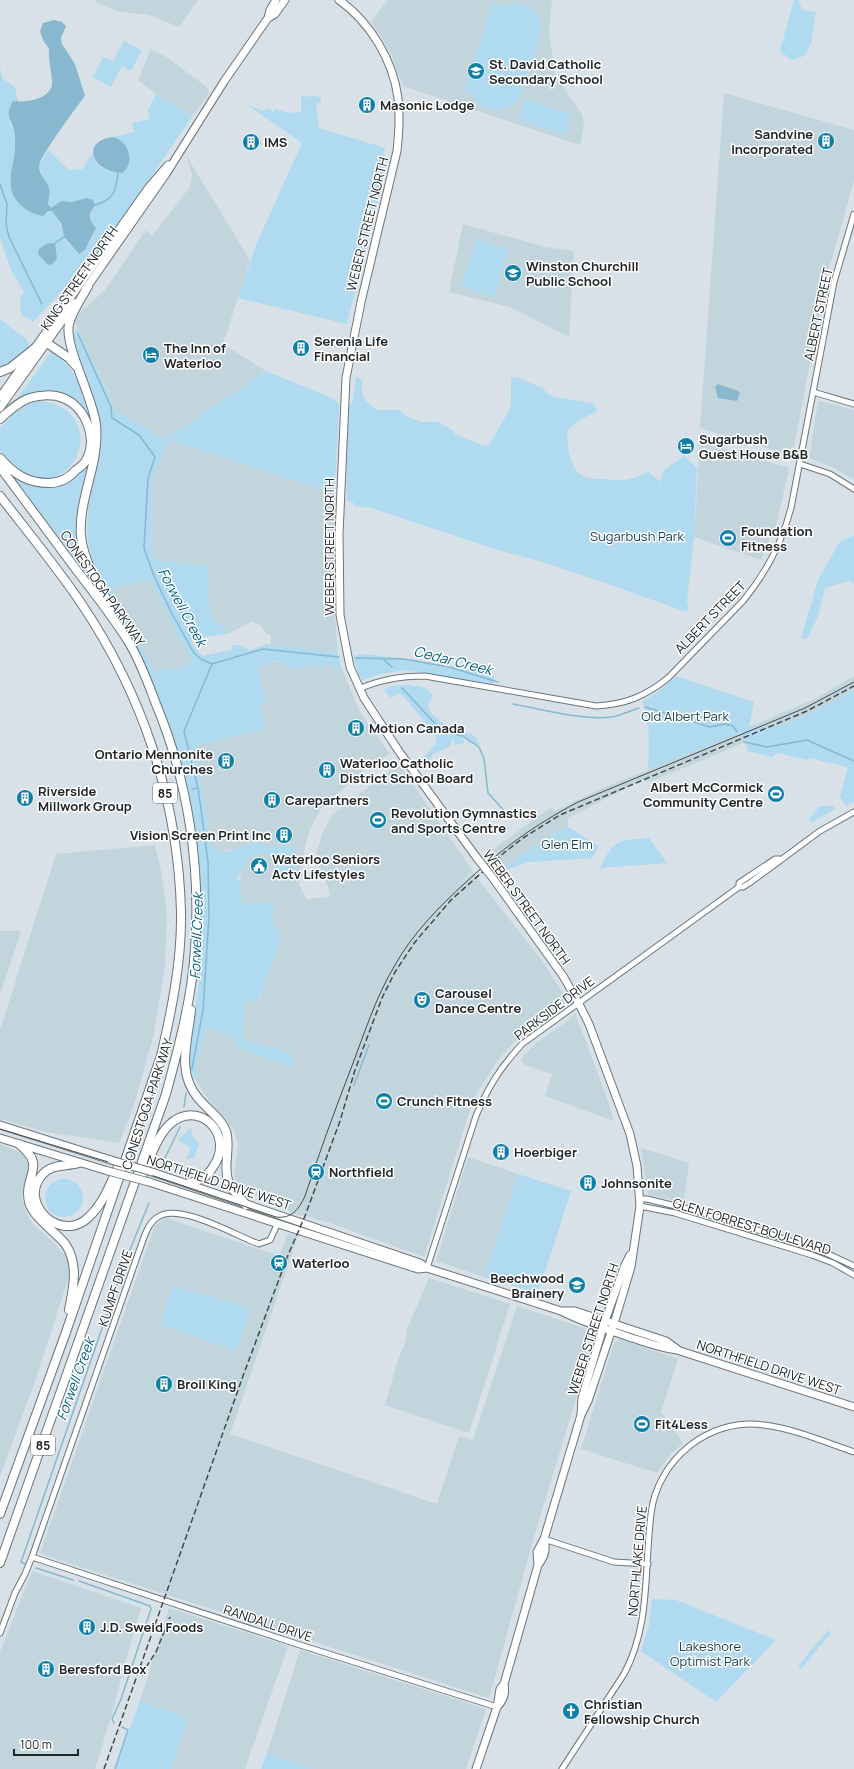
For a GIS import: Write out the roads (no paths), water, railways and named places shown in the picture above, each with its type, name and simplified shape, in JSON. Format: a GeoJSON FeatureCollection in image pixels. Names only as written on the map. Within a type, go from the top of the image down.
{"type":"FeatureCollection","features":[{"type":"Feature","properties":{"kind":"highway"},"geometry":{"type":"LineString","coordinates":[[88,286],[70,319],[68,328],[73,353],[94,411],[97,442],[94,466],[83,510],[81,535],[86,559],[129,642]]}},
{"type":"Feature","properties":{"kind":"highway"},"geometry":{"type":"LineString","coordinates":[[48,343],[69,358],[83,379]]}},
{"type":"Feature","properties":{"kind":"highway"},"geometry":{"type":"LineString","coordinates":[[0,372],[10,368],[36,348]]}},
{"type":"Feature","properties":{"kind":"highway"},"geometry":{"type":"LineString","coordinates":[[0,419],[9,410],[29,398],[48,395],[62,397],[74,405],[83,416],[89,428],[91,445],[85,462],[72,476],[55,483],[37,483],[18,475],[0,458]]}},
{"type":"Feature","properties":{"kind":"highway","name":"CONESTOGA PARKWAY"},"geometry":{"type":"LineString","coordinates":[[0,467],[129,642],[163,721],[175,758],[188,810],[194,855],[196,906],[193,967],[180,1039],[168,1087],[0,1563]]}},
{"type":"Feature","properties":{"kind":"highway","name":"CONESTOGA PARKWAY"},"geometry":{"type":"LineString","coordinates":[[0,496],[76,595],[112,654],[132,691],[148,732],[172,818],[181,912],[177,969],[170,1014],[161,1056],[138,1127],[105,1216],[65,1335],[0,1514]]}},
{"type":"Feature","properties":{"kind":"highway"},"geometry":{"type":"LineString","coordinates":[[193,967],[194,986],[184,1056],[185,1071],[189,1085],[198,1098],[218,1119],[226,1131],[229,1148],[227,1173],[228,1180],[235,1192],[246,1205]]}},
{"type":"Feature","properties":{"kind":"highway"},"geometry":{"type":"LineString","coordinates":[[122,1218],[164,1131],[180,1117],[192,1115],[203,1118],[213,1126],[221,1143],[220,1154],[210,1172],[202,1180],[189,1183]]}},
{"type":"Feature","properties":{"kind":"highway"},"geometry":{"type":"LineString","coordinates":[[79,1163],[60,1165],[50,1169],[42,1175],[36,1185],[34,1195],[38,1208],[45,1218],[58,1225],[76,1225],[93,1214],[104,1198],[138,1127]]}},
{"type":"Feature","properties":{"kind":"highway"},"geometry":{"type":"LineString","coordinates":[[19,1144],[31,1155],[34,1162],[28,1193],[32,1209],[40,1220],[65,1244],[72,1256],[75,1269],[74,1281],[65,1335]]}},
{"type":"Feature","properties":{"kind":"main road","name":"KING STREET NORTH"},"geometry":{"type":"LineString","coordinates":[[0,408],[48,343],[166,174],[174,159],[268,18],[270,10],[276,0]]}},
{"type":"Feature","properties":{"kind":"main road","name":"KING STREET NORTH"},"geometry":{"type":"LineString","coordinates":[[268,18],[275,14],[285,0]]}},
{"type":"Feature","properties":{"kind":"main road","name":"WEBER STREET NORTH"},"geometry":{"type":"LineString","coordinates":[[339,0],[362,22],[386,58],[398,98],[399,125],[397,151],[353,338],[344,399],[339,534],[340,615],[350,667],[359,689],[375,718],[563,976],[578,1002],[589,1024],[630,1134],[637,1166],[640,1202],[630,1267],[588,1401],[581,1415],[544,1539],[537,1552],[538,1565],[504,1684],[505,1692],[503,1699],[497,1707],[476,1769]]}},
{"type":"Feature","properties":{"kind":"main road","name":"KING STREET NORTH"},"geometry":{"type":"LineString","coordinates":[[0,397],[149,187],[174,159]]}},
{"type":"Feature","properties":{"kind":"main road","name":"NORTHFIELD DRIVE WEST"},"geometry":{"type":"LineString","coordinates":[[0,1125],[189,1183],[246,1205],[313,1226],[420,1263],[427,1268],[561,1311],[575,1311],[612,1328],[666,1341],[677,1350],[854,1407]]}},
{"type":"Feature","properties":{"kind":"main road","name":"NORTHFIELD DRIVE WEST"},"geometry":{"type":"LineString","coordinates":[[0,1138],[79,1163],[149,1182],[277,1225],[418,1269],[427,1268]]}},
{"type":"Feature","properties":{"kind":"main road"},"geometry":{"type":"LineString","coordinates":[[310,1235],[313,1226]]}},
{"type":"Feature","properties":{"kind":"main road"},"geometry":{"type":"LineString","coordinates":[[360,1242],[363,1246],[363,1252]]}},
{"type":"Feature","properties":{"kind":"main road","name":"WEBER STREET NORTH"},"geometry":{"type":"LineString","coordinates":[[581,1415],[582,1398],[604,1325],[625,1265],[632,1252]]}},
{"type":"Feature","properties":{"kind":"street","name":"ALBERT STREET"},"geometry":{"type":"LineString","coordinates":[[359,689],[387,679],[419,676],[457,681],[596,706],[614,705],[642,696],[668,678],[743,601],[761,578],[773,558],[786,529],[800,464],[834,281],[854,214]]}},
{"type":"Feature","properties":{"kind":"street"},"geometry":{"type":"LineString","coordinates":[[813,392],[854,404]]}},
{"type":"Feature","properties":{"kind":"street"},"geometry":{"type":"LineString","coordinates":[[800,464],[830,474],[854,489]]}},
{"type":"Feature","properties":{"kind":"street","name":"PARKSIDE DRIVE"},"geometry":{"type":"LineString","coordinates":[[427,1268],[476,1116],[493,1079],[522,1044],[578,1002],[739,887],[743,887],[751,882],[780,859],[820,831],[854,812]]}},
{"type":"Feature","properties":{"kind":"street","name":"GLEN FORREST BOULEVARD"},"geometry":{"type":"LineString","coordinates":[[640,1202],[647,1199],[700,1212],[826,1253],[854,1266]]}},
{"type":"Feature","properties":{"kind":"street","name":"GLEN FORREST BOULEVARD"},"geometry":{"type":"LineString","coordinates":[[640,1202],[812,1255],[833,1263],[854,1275]]}},
{"type":"Feature","properties":{"kind":"street","name":"KUMPF DRIVE"},"geometry":{"type":"LineString","coordinates":[[0,1633],[15,1592],[32,1557],[150,1223],[157,1217],[170,1212],[219,1225],[258,1244],[270,1240],[277,1225]]}},
{"type":"Feature","properties":{"kind":"street","name":"NORTHLAKE DRIVE"},"geometry":{"type":"LineString","coordinates":[[562,1769],[632,1661],[643,1621],[651,1514],[654,1496],[660,1480],[678,1456],[704,1436],[731,1426],[764,1425],[800,1434],[854,1452]]}},
{"type":"Feature","properties":{"kind":"street"},"geometry":{"type":"LineString","coordinates":[[544,1539],[614,1562],[648,1564]]}},
{"type":"Feature","properties":{"kind":"street","name":"RANDALL DRIVE"},"geometry":{"type":"LineString","coordinates":[[32,1557],[297,1644],[497,1707]]}},
{"type":"Feature","properties":{"kind":"waterway"},"geometry":{"type":"LineString","coordinates":[[95,205],[106,200],[113,194],[118,173]]}},
{"type":"Feature","properties":{"kind":"waterway","name":"Forwell Creek"},"geometry":{"type":"LineString","coordinates":[[0,184],[7,204],[6,224],[9,237],[42,304]]}},
{"type":"Feature","properties":{"kind":"waterway"},"geometry":{"type":"LineString","coordinates":[[55,243],[64,237]]}},
{"type":"Feature","properties":{"kind":"waterway","name":"Forwell Creek"},"geometry":{"type":"LineString","coordinates":[[78,334],[111,407],[112,418],[139,435],[155,457],[148,478],[144,548],[154,576],[171,612],[194,653],[201,659],[212,664]]}},
{"type":"Feature","properties":{"kind":"waterway","name":"Cedar Creek"},"geometry":{"type":"LineString","coordinates":[[212,664],[263,649],[339,657]]}},
{"type":"Feature","properties":{"kind":"waterway","name":"Cedar Creek"},"geometry":{"type":"LineString","coordinates":[[356,658],[404,659],[449,667],[498,682]]}},
{"type":"Feature","properties":{"kind":"waterway"},"geometry":{"type":"LineString","coordinates":[[383,659],[392,667]]}},
{"type":"Feature","properties":{"kind":"waterway","name":"Forwell Creek"},"geometry":{"type":"LineString","coordinates":[[192,1069],[203,1010],[209,916],[208,861],[198,788],[184,731],[212,664]]}},
{"type":"Feature","properties":{"kind":"waterway"},"geometry":{"type":"LineString","coordinates":[[402,688],[442,731],[463,736],[479,747],[484,759],[488,793],[510,817]]}},
{"type":"Feature","properties":{"kind":"waterway","name":"Cedar Creek"},"geometry":{"type":"LineString","coordinates":[[513,704],[576,716],[601,718],[612,717],[639,708]]}},
{"type":"Feature","properties":{"kind":"waterway","name":"Cedar Creek"},"geometry":{"type":"LineString","coordinates":[[645,707],[710,727],[725,724],[733,726],[737,732]]}},
{"type":"Feature","properties":{"kind":"waterway","name":"Cedar Creek"},"geometry":{"type":"LineString","coordinates":[[744,742],[767,747],[807,740],[854,761]]}},
{"type":"Feature","properties":{"kind":"waterway","name":"Forwell Creek"},"geometry":{"type":"LineString","coordinates":[[192,789],[198,788]]}},
{"type":"Feature","properties":{"kind":"waterway"},"geometry":{"type":"LineString","coordinates":[[354,1085],[369,1045]]}},
{"type":"Feature","properties":{"kind":"waterway","name":"Forwell Creek"},"geometry":{"type":"LineString","coordinates":[[184,1107],[186,1093]]}},
{"type":"Feature","properties":{"kind":"waterway","name":"Forwell Creek"},"geometry":{"type":"LineString","coordinates":[[165,1158],[180,1127]]}},
{"type":"Feature","properties":{"kind":"waterway","name":"Forwell Creek"},"geometry":{"type":"LineString","coordinates":[[25,1564],[21,1562],[125,1262],[149,1203]]}},
{"type":"Feature","properties":{"kind":"waterway","name":"Forwell Creek"},"geometry":{"type":"LineString","coordinates":[[36,1568],[73,1580]]}},
{"type":"Feature","properties":{"kind":"waterway","name":"Forwell Creek"},"geometry":{"type":"LineString","coordinates":[[79,1581],[150,1606],[151,1609],[121,1699],[112,1719],[114,1723]]}},
{"type":"Feature","properties":{"kind":"waterway","name":"Forwell Creek"},"geometry":{"type":"LineString","coordinates":[[115,1769],[128,1730],[122,1727]]}},
{"type":"Feature","properties":{"kind":"tram line"},"geometry":{"type":"LineString","coordinates":[[0,1129],[151,1175],[276,1217],[291,1215],[300,1205],[305,1196],[332,1117],[365,1030],[388,978],[402,953],[418,931],[455,892],[492,859],[519,838],[578,802],[805,708],[854,682]]}},
{"type":"Feature","properties":{"kind":"railway"},"geometry":{"type":"LineString","coordinates":[[104,1769],[243,1376],[340,1121],[355,1070],[382,998],[395,972],[415,942],[451,900],[505,852],[523,838],[560,815],[807,711],[854,686]]}},
{"type":"Feature","properties":{"kind":"railway"},"geometry":{"type":"LineString","coordinates":[[141,1675],[156,1652],[170,1617]]}},
{"type":"Feature","properties":{"kind":"place","name":"St. David Catholic Secondary School"},"geometry":{"type":"Point","coordinates":[476,71]}},
{"type":"Feature","properties":{"kind":"place","name":"Masonic Lodge"},"geometry":{"type":"Point","coordinates":[367,105]}},
{"type":"Feature","properties":{"kind":"place","name":"Sandvine Incorporated"},"geometry":{"type":"Point","coordinates":[826,141]}},
{"type":"Feature","properties":{"kind":"place","name":"IMS"},"geometry":{"type":"Point","coordinates":[251,142]}},
{"type":"Feature","properties":{"kind":"place","name":"Winston Churchill Public School"},"geometry":{"type":"Point","coordinates":[513,273]}},
{"type":"Feature","properties":{"kind":"place","name":"Serenia Life Financial"},"geometry":{"type":"Point","coordinates":[301,348]}},
{"type":"Feature","properties":{"kind":"place","name":"The Inn of Waterloo"},"geometry":{"type":"Point","coordinates":[151,355]}},
{"type":"Feature","properties":{"kind":"place","name":"Sugarbush Guest House B&B"},"geometry":{"type":"Point","coordinates":[686,446]}},
{"type":"Feature","properties":{"kind":"place","name":"Foundation Fitness"},"geometry":{"type":"Point","coordinates":[728,538]}},
{"type":"Feature","properties":{"kind":"place","name":"Motion Canada"},"geometry":{"type":"Point","coordinates":[356,728]}},
{"type":"Feature","properties":{"kind":"place","name":"Ontario Mennonite Churches"},"geometry":{"type":"Point","coordinates":[226,761]}},
{"type":"Feature","properties":{"kind":"place","name":"Waterloo Catholic District School Board"},"geometry":{"type":"Point","coordinates":[327,770]}},
{"type":"Feature","properties":{"kind":"place","name":"Albert McCormick Community Centre"},"geometry":{"type":"Point","coordinates":[776,794]}},
{"type":"Feature","properties":{"kind":"place","name":"Riverside Millwork Group"},"geometry":{"type":"Point","coordinates":[25,798]}},
{"type":"Feature","properties":{"kind":"place","name":"Carepartners"},"geometry":{"type":"Point","coordinates":[272,800]}},
{"type":"Feature","properties":{"kind":"place","name":"Revolution Gymnastics and Sports Centre"},"geometry":{"type":"Point","coordinates":[378,820]}},
{"type":"Feature","properties":{"kind":"place","name":"Vision Screen Print Inc"},"geometry":{"type":"Point","coordinates":[284,835]}},
{"type":"Feature","properties":{"kind":"place","name":"Waterloo Seniors Actv Lifestyles"},"geometry":{"type":"Point","coordinates":[259,866]}},
{"type":"Feature","properties":{"kind":"place","name":"Carousel Dance Centre"},"geometry":{"type":"Point","coordinates":[422,1000]}},
{"type":"Feature","properties":{"kind":"place","name":"Crunch Fitness"},"geometry":{"type":"Point","coordinates":[384,1101]}},
{"type":"Feature","properties":{"kind":"place","name":"Hoerbiger"},"geometry":{"type":"Point","coordinates":[501,1152]}},
{"type":"Feature","properties":{"kind":"place","name":"Northfield"},"geometry":{"type":"Point","coordinates":[316,1172]}},
{"type":"Feature","properties":{"kind":"place","name":"Johnsonite"},"geometry":{"type":"Point","coordinates":[588,1183]}},
{"type":"Feature","properties":{"kind":"place","name":"Waterloo"},"geometry":{"type":"Point","coordinates":[279,1263]}},
{"type":"Feature","properties":{"kind":"place","name":"Beechwood Brainery"},"geometry":{"type":"Point","coordinates":[577,1285]}},
{"type":"Feature","properties":{"kind":"place","name":"Broil King"},"geometry":{"type":"Point","coordinates":[164,1384]}},
{"type":"Feature","properties":{"kind":"place","name":"Fit4Less"},"geometry":{"type":"Point","coordinates":[642,1424]}},
{"type":"Feature","properties":{"kind":"place","name":"J.D. Sweid Foods"},"geometry":{"type":"Point","coordinates":[87,1627]}},
{"type":"Feature","properties":{"kind":"place","name":"Beresford Box"},"geometry":{"type":"Point","coordinates":[46,1669]}},
{"type":"Feature","properties":{"kind":"place","name":"Christian Fellowship Church"},"geometry":{"type":"Point","coordinates":[571,1711]}},
{"type":"Feature","properties":{"kind":"park label","name":"Sugarbush Park"},"geometry":{"type":"Point","coordinates":[637,536]}},
{"type":"Feature","properties":{"kind":"park label","name":"Old Albert Park"},"geometry":{"type":"Point","coordinates":[685,716]}},
{"type":"Feature","properties":{"kind":"park label","name":"Glen Elm"},"geometry":{"type":"Point","coordinates":[567,844]}},
{"type":"Feature","properties":{"kind":"park label","name":"Lakeshore Optimist Park"},"geometry":{"type":"Point","coordinates":[710,1654]}}]}
